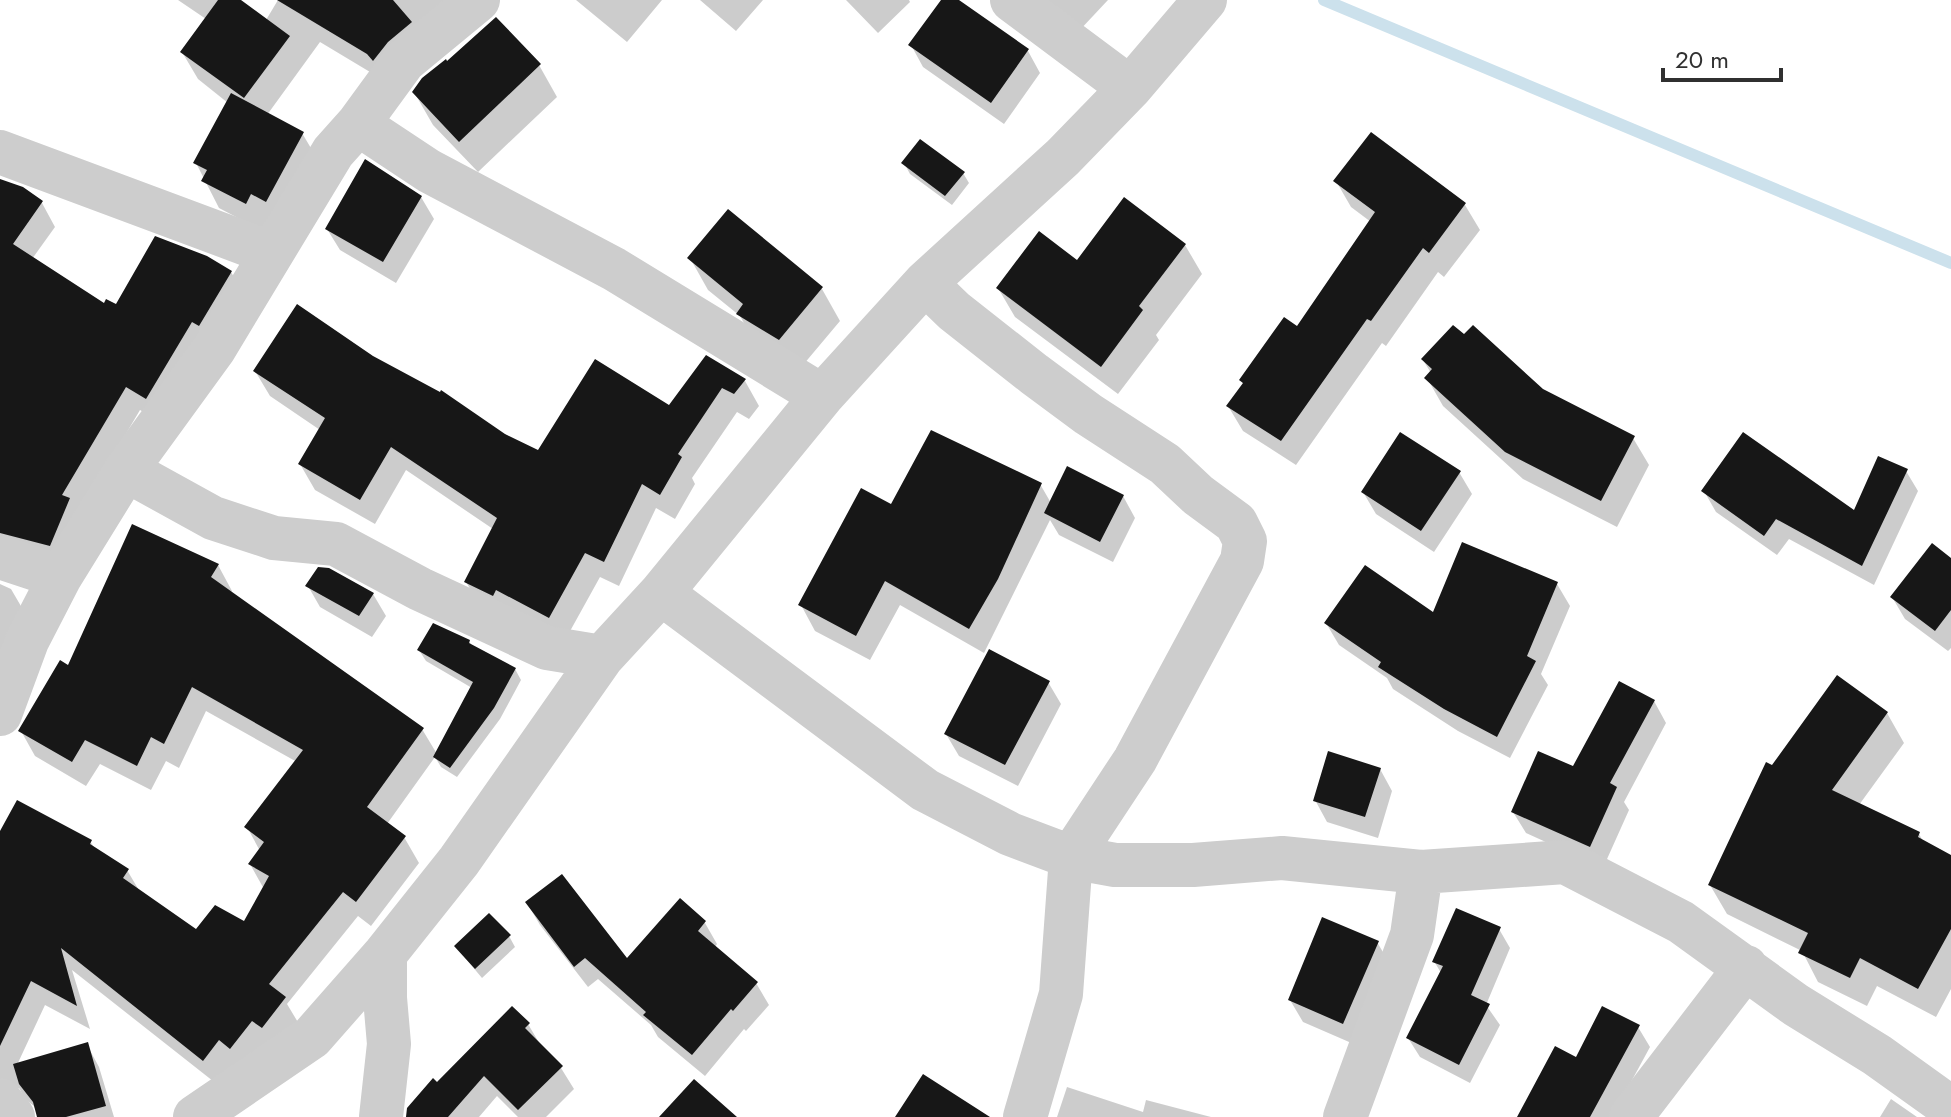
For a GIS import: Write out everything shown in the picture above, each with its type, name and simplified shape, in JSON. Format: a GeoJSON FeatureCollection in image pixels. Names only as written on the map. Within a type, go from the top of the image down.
{"type":"FeatureCollection","features":[{"type":"Feature","properties":{"kind":"street"},"geometry":{"type":"LineString","coordinates":[[0,714],[27,641],[60,577],[126,470],[214,349],[333,152],[358,124],[404,61],[478,0]]}},
{"type":"Feature","properties":{"kind":"street"},"geometry":{"type":"LineString","coordinates":[[1012,0],[1130,88]]}},
{"type":"Feature","properties":{"kind":"street"},"geometry":{"type":"LineString","coordinates":[[194,1115],[312,1037],[385,954],[476,837],[602,657],[661,593],[822,396],[925,283],[1063,157],[1130,88],[1205,0]]}},
{"type":"Feature","properties":{"kind":"street"},"geometry":{"type":"LineString","coordinates":[[358,124],[429,171],[614,269],[822,396]]}},
{"type":"Feature","properties":{"kind":"street"},"geometry":{"type":"LineString","coordinates":[[0,152],[271,253]]}},
{"type":"Feature","properties":{"kind":"street"},"geometry":{"type":"LineString","coordinates":[[925,283],[954,311],[1034,374],[1165,464],[1198,495],[1236,523],[1245,541],[1242,561],[1135,760],[1071,857],[1061,994],[1025,1117]]}},
{"type":"Feature","properties":{"kind":"street"},"geometry":{"type":"LineString","coordinates":[[126,470],[213,518],[274,538],[336,544],[420,589],[547,648],[602,657]]}},
{"type":"Feature","properties":{"kind":"street"},"geometry":{"type":"LineString","coordinates":[[0,557],[60,577]]}},
{"type":"Feature","properties":{"kind":"street"},"geometry":{"type":"LineString","coordinates":[[661,593],[925,790],[1010,834],[1071,857],[1115,865],[1193,865],[1282,858],[1421,872],[1565,862],[1681,922],[1796,1005],[1877,1055],[1951,1108]]}},
{"type":"Feature","properties":{"kind":"street"},"geometry":{"type":"LineString","coordinates":[[1345,1117],[1412,935],[1421,872]]}},
{"type":"Feature","properties":{"kind":"street"},"geometry":{"type":"LineString","coordinates":[[381,1117],[389,1044],[385,954]]}},
{"type":"Feature","properties":{"kind":"street"},"geometry":{"type":"LineString","coordinates":[[1631,1117],[1746,967]]}},
{"type":"Feature","properties":{"kind":"street"},"geometry":{"type":"LineString","coordinates":[[0,1100],[13,1117]]}},
{"type":"Feature","properties":{"kind":"building"},"geometry":{"type":"Polygon","coordinates":[[[218,0],[241,0],[290,36],[244,98],[180,52],[218,0]]]}},
{"type":"Feature","properties":{"kind":"building"},"geometry":{"type":"Polygon","coordinates":[[[277,0],[393,0],[412,22],[388,42],[373,61],[367,54],[277,0]]]}},
{"type":"Feature","properties":{"kind":"building"},"geometry":{"type":"Polygon","coordinates":[[[941,0],[959,0],[1029,49],[991,103],[908,45],[941,0]]]}},
{"type":"Feature","properties":{"kind":"building"},"geometry":{"type":"Polygon","coordinates":[[[496,17],[541,64],[459,142],[412,92],[422,78],[447,61],[496,17]]]}},
{"type":"Feature","properties":{"kind":"building"},"geometry":{"type":"Polygon","coordinates":[[[231,93],[304,132],[266,202],[251,194],[246,204],[201,181],[207,170],[193,163],[231,93]]]}},
{"type":"Feature","properties":{"kind":"building"},"geometry":{"type":"Polygon","coordinates":[[[1371,132],[1466,203],[1429,253],[1423,248],[1371,321],[1367,319],[1281,441],[1226,406],[1243,383],[1239,380],[1284,317],[1297,326],[1375,212],[1333,181],[1371,132]]]}},
{"type":"Feature","properties":{"kind":"building"},"geometry":{"type":"Polygon","coordinates":[[[920,139],[965,172],[945,196],[901,163],[920,139]]]}},
{"type":"Feature","properties":{"kind":"building"},"geometry":{"type":"Polygon","coordinates":[[[365,159],[422,196],[383,262],[325,229],[365,159]]]}},
{"type":"Feature","properties":{"kind":"building"},"geometry":{"type":"Polygon","coordinates":[[[0,179],[23,187],[43,201],[13,244],[104,303],[106,299],[116,304],[155,236],[207,256],[232,271],[199,326],[192,322],[146,399],[126,387],[62,495],[70,498],[50,546],[0,533],[0,179]]]}},
{"type":"Feature","properties":{"kind":"building"},"geometry":{"type":"Polygon","coordinates":[[[1124,197],[1186,244],[1139,306],[1143,310],[1101,367],[996,288],[1039,231],[1077,260],[1124,197]]]}},
{"type":"Feature","properties":{"kind":"building"},"geometry":{"type":"Polygon","coordinates":[[[728,209],[823,287],[779,340],[736,314],[743,304],[687,258],[728,209]]]}},
{"type":"Feature","properties":{"kind":"building"},"geometry":{"type":"Polygon","coordinates":[[[297,304],[373,356],[441,390],[505,434],[538,450],[595,359],[669,405],[706,355],[746,379],[734,394],[722,388],[678,454],[682,457],[660,495],[642,484],[604,562],[585,553],[549,618],[496,590],[493,596],[464,582],[497,518],[391,447],[360,500],[298,464],[325,418],[253,371],[297,304]]]}},
{"type":"Feature","properties":{"kind":"building"},"geometry":{"type":"Polygon","coordinates":[[[1453,325],[1464,334],[1473,325],[1543,389],[1635,436],[1601,501],[1505,452],[1424,378],[1432,369],[1421,359],[1453,325]]]}},
{"type":"Feature","properties":{"kind":"building"},"geometry":{"type":"Polygon","coordinates":[[[931,430],[1042,483],[998,579],[969,629],[885,581],[856,636],[798,605],[861,488],[891,504],[931,430]]]}},
{"type":"Feature","properties":{"kind":"building"},"geometry":{"type":"Polygon","coordinates":[[[1400,432],[1461,471],[1421,531],[1361,492],[1400,432]]]}},
{"type":"Feature","properties":{"kind":"building"},"geometry":{"type":"Polygon","coordinates":[[[1743,432],[1854,510],[1878,456],[1908,469],[1862,566],[1776,519],[1764,536],[1701,491],[1743,432]]]}},
{"type":"Feature","properties":{"kind":"building"},"geometry":{"type":"Polygon","coordinates":[[[1067,466],[1124,495],[1100,542],[1044,513],[1067,466]]]}},
{"type":"Feature","properties":{"kind":"building"},"geometry":{"type":"Polygon","coordinates":[[[132,524],[219,564],[211,577],[424,728],[367,807],[406,836],[356,902],[343,892],[269,984],[286,997],[262,1028],[252,1021],[230,1049],[219,1040],[203,1061],[61,948],[77,1006],[31,981],[0,1046],[0,831],[17,800],[92,840],[90,844],[129,869],[123,878],[196,929],[215,905],[244,921],[269,876],[248,864],[264,842],[244,827],[303,750],[192,687],[164,744],[151,737],[137,766],[85,740],[72,762],[18,731],[60,660],[68,665],[132,524]]]}},
{"type":"Feature","properties":{"kind":"building"},"geometry":{"type":"Polygon","coordinates":[[[1462,542],[1558,582],[1527,656],[1536,661],[1497,737],[1444,709],[1378,667],[1381,662],[1324,623],[1365,565],[1433,612],[1462,542]]]}},
{"type":"Feature","properties":{"kind":"building"},"geometry":{"type":"Polygon","coordinates":[[[1932,543],[1951,558],[1951,610],[1935,631],[1890,597],[1932,543]]]}},
{"type":"Feature","properties":{"kind":"building"},"geometry":{"type":"Polygon","coordinates":[[[318,567],[329,568],[374,593],[359,616],[305,586],[318,567]]]}},
{"type":"Feature","properties":{"kind":"building"},"geometry":{"type":"Polygon","coordinates":[[[433,623],[470,640],[469,643],[516,668],[494,708],[450,768],[433,757],[473,682],[417,650],[433,623]]]}},
{"type":"Feature","properties":{"kind":"building"},"geometry":{"type":"Polygon","coordinates":[[[989,649],[1050,681],[1005,765],[944,734],[989,649]]]}},
{"type":"Feature","properties":{"kind":"building"},"geometry":{"type":"Polygon","coordinates":[[[1837,675],[1888,712],[1832,790],[1920,832],[1918,837],[1951,855],[1951,929],[1918,989],[1860,958],[1850,978],[1798,953],[1808,933],[1708,885],[1766,762],[1772,765],[1837,675]]]}},
{"type":"Feature","properties":{"kind":"building"},"geometry":{"type":"Polygon","coordinates":[[[1619,681],[1655,700],[1610,783],[1617,787],[1590,847],[1511,812],[1538,751],[1573,766],[1619,681]]]}},
{"type":"Feature","properties":{"kind":"building"},"geometry":{"type":"Polygon","coordinates":[[[1328,751],[1381,768],[1365,817],[1313,801],[1328,751]]]}},
{"type":"Feature","properties":{"kind":"building"},"geometry":{"type":"Polygon","coordinates":[[[562,874],[627,958],[680,898],[706,921],[698,931],[758,982],[692,1055],[643,1015],[646,1012],[585,958],[574,967],[525,902],[562,874]]]}},
{"type":"Feature","properties":{"kind":"building"},"geometry":{"type":"Polygon","coordinates":[[[1456,908],[1501,927],[1471,995],[1490,1004],[1459,1065],[1406,1038],[1443,966],[1432,962],[1456,908]]]}},
{"type":"Feature","properties":{"kind":"building"},"geometry":{"type":"Polygon","coordinates":[[[489,913],[511,935],[475,969],[454,946],[489,913]]]}},
{"type":"Feature","properties":{"kind":"building"},"geometry":{"type":"Polygon","coordinates":[[[1322,917],[1379,941],[1343,1024],[1288,1000],[1322,917]]]}},
{"type":"Feature","properties":{"kind":"building"},"geometry":{"type":"Polygon","coordinates":[[[512,1006],[530,1023],[525,1028],[563,1066],[518,1110],[484,1076],[448,1117],[406,1117],[407,1108],[433,1078],[437,1082],[512,1006]]]}},
{"type":"Feature","properties":{"kind":"building"},"geometry":{"type":"Polygon","coordinates":[[[1602,1006],[1640,1025],[1590,1117],[1517,1117],[1555,1046],[1576,1057],[1602,1006]]]}},
{"type":"Feature","properties":{"kind":"building"},"geometry":{"type":"Polygon","coordinates":[[[88,1042],[106,1106],[66,1117],[37,1117],[33,1102],[19,1084],[13,1064],[88,1042]]]}},
{"type":"Feature","properties":{"kind":"building"},"geometry":{"type":"Polygon","coordinates":[[[923,1074],[990,1117],[895,1117],[923,1074]]]}},
{"type":"Feature","properties":{"kind":"building"},"geometry":{"type":"Polygon","coordinates":[[[694,1079],[737,1117],[659,1117],[694,1079]]]}},
{"type":"Feature","properties":{"kind":"waterway"},"geometry":{"type":"LineString","coordinates":[[1324,0],[1951,263]]}}]}
